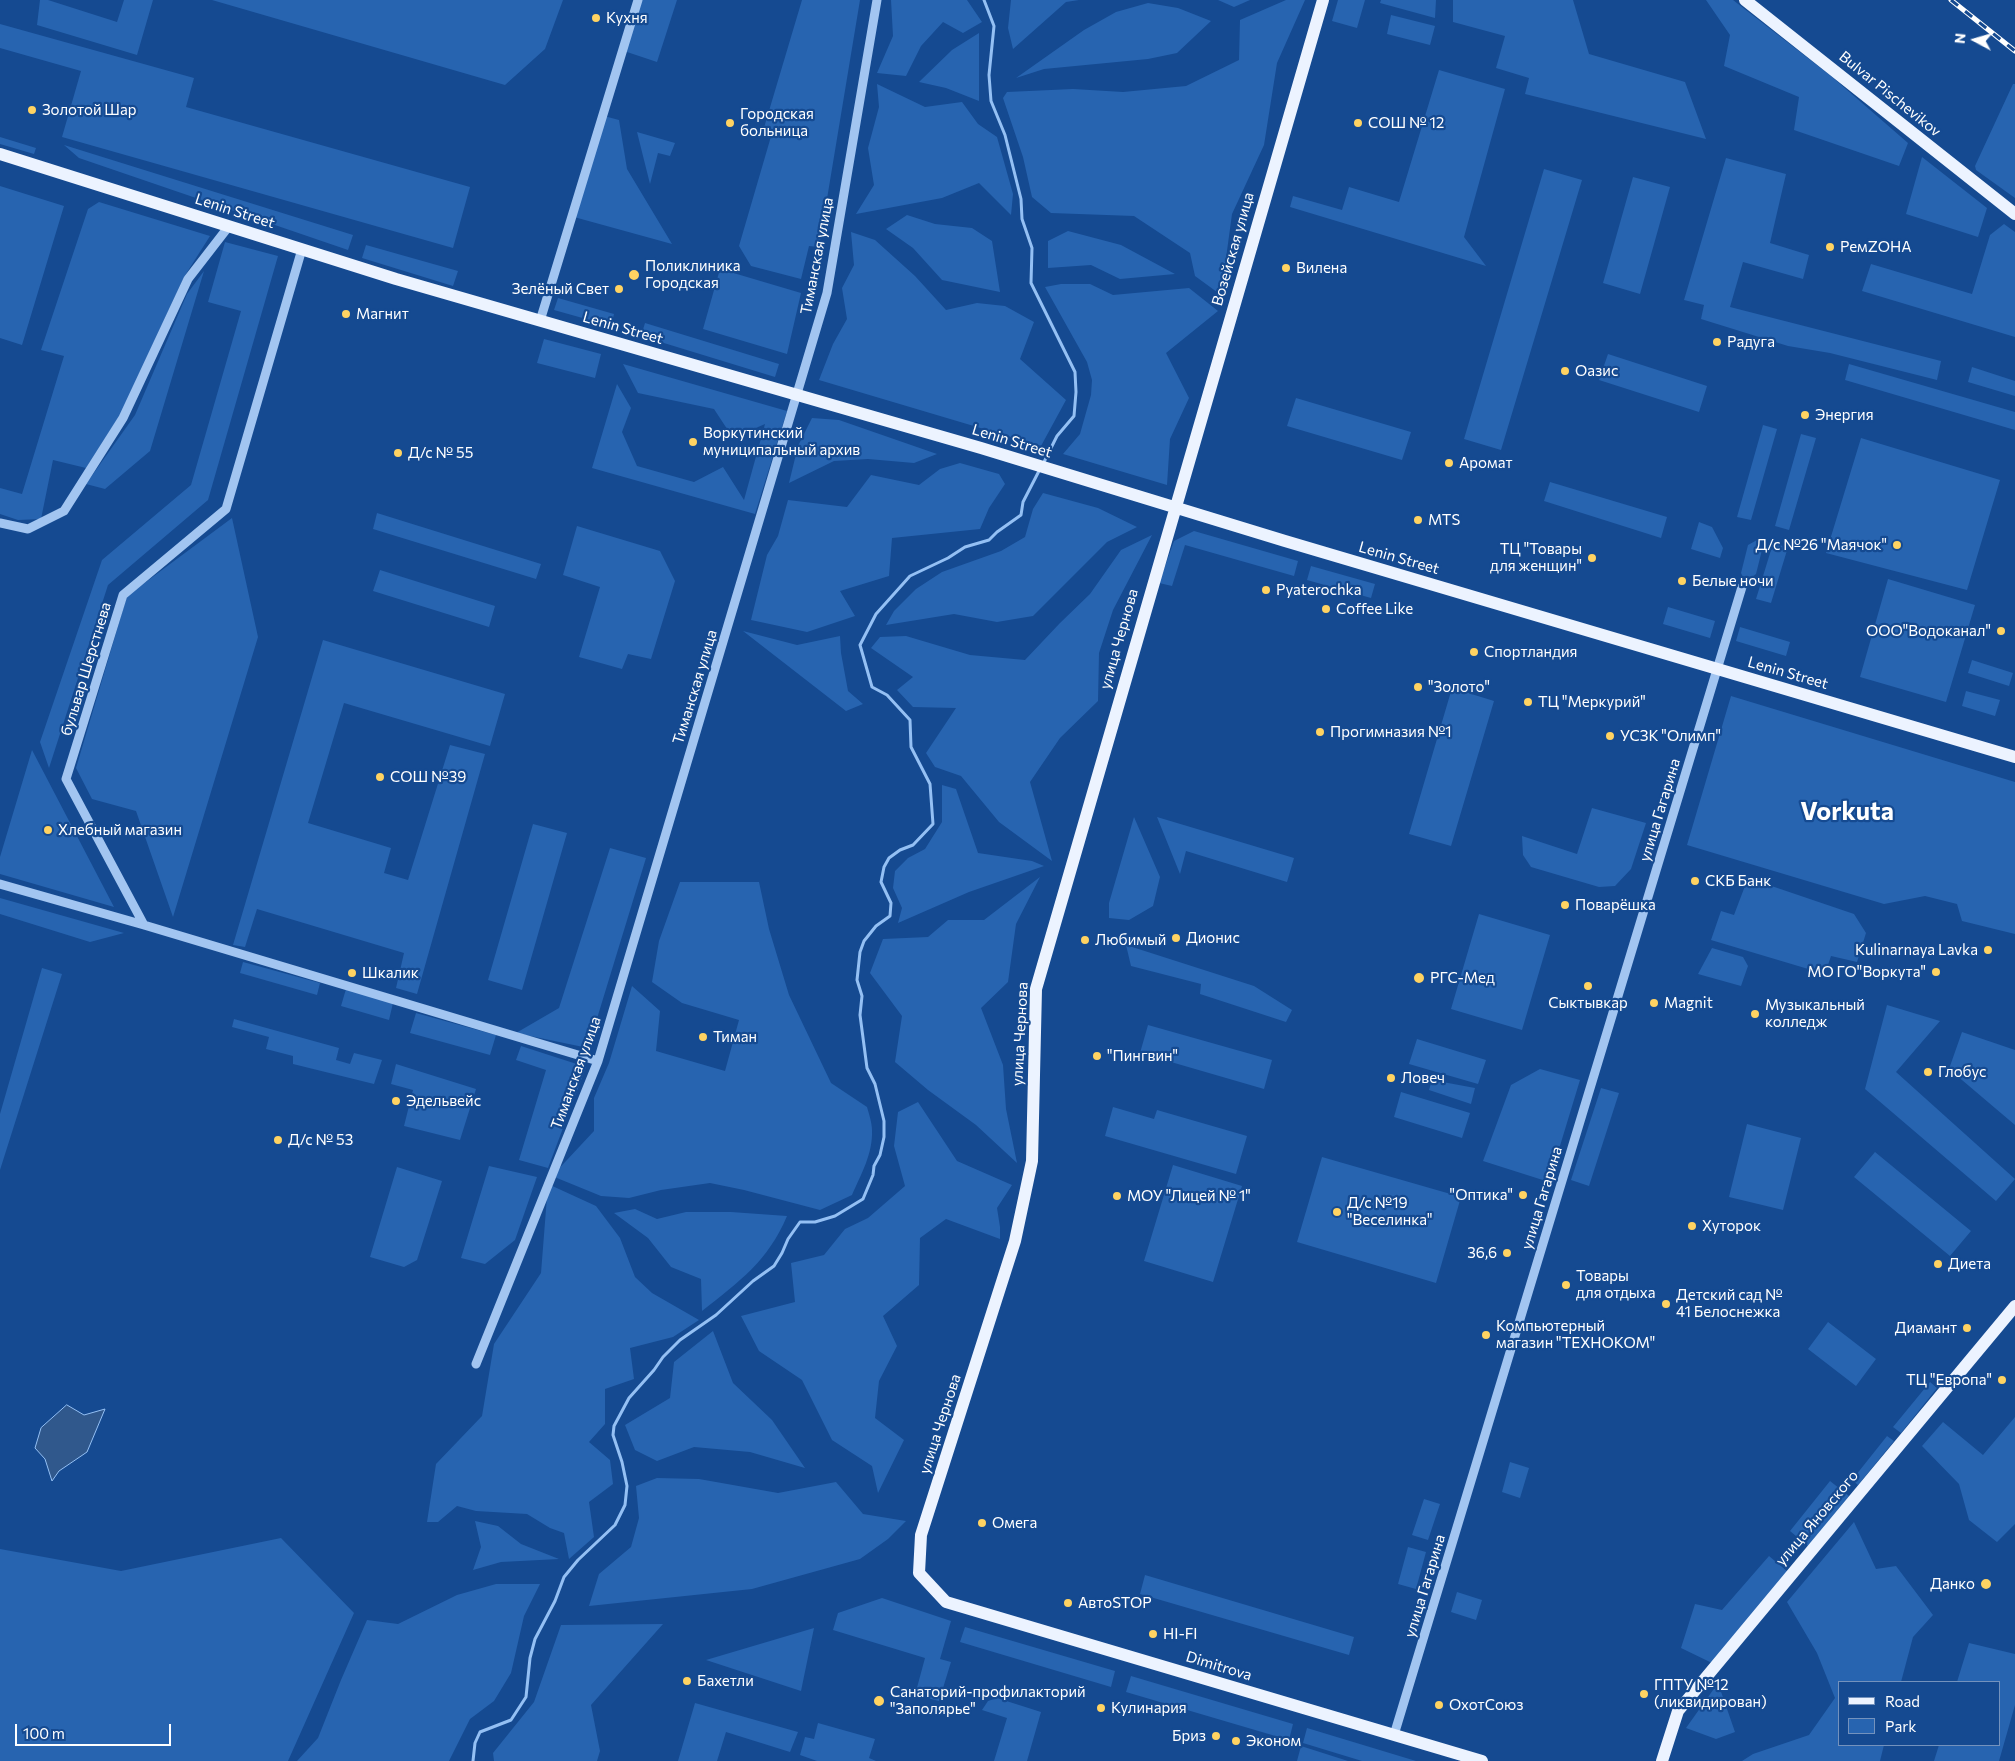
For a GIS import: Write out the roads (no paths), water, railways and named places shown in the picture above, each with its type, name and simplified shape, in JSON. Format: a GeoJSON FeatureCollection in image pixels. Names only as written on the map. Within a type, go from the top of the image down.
{"type":"FeatureCollection","features":[{"type":"Feature","properties":{"kind":"main road","name":"Возейская улица"},"geometry":{"type":"LineString","coordinates":[[1174,508],[1323,0]]}},
{"type":"Feature","properties":{"kind":"main road","name":"Bulvar Pischevikov"},"geometry":{"type":"LineString","coordinates":[[1745,0],[2015,214]]}},
{"type":"Feature","properties":{"kind":"main road","name":"Lenin Street"},"geometry":{"type":"LineString","coordinates":[[0,154],[396,279],[981,448],[1174,508],[2015,757]]}},
{"type":"Feature","properties":{"kind":"main road","name":"улица Чернова"},"geometry":{"type":"LineString","coordinates":[[946,1602],[919,1573],[921,1535],[1015,1241],[1032,1161],[1036,989],[1174,508]]}},
{"type":"Feature","properties":{"kind":"main road","name":"улица Яновского"},"geometry":{"type":"LineString","coordinates":[[1662,1761],[1678,1711],[2015,1306]]}},
{"type":"Feature","properties":{"kind":"main road","name":"Dimitrova"},"geometry":{"type":"LineString","coordinates":[[946,1602],[1482,1761]]}},
{"type":"Feature","properties":{"kind":"street"},"geometry":{"type":"LineString","coordinates":[[540,321],[638,0]]}},
{"type":"Feature","properties":{"kind":"street","name":"Тиманская улица"},"geometry":{"type":"LineString","coordinates":[[476,1364],[598,1062],[827,293],[877,0]]}},
{"type":"Feature","properties":{"kind":"street"},"geometry":{"type":"LineString","coordinates":[[0,523],[28,529],[64,511],[123,418],[188,279],[229,226]]}},
{"type":"Feature","properties":{"kind":"street","name":"бульвар Шерстнева"},"geometry":{"type":"LineString","coordinates":[[144,925],[66,778],[123,595],[226,509],[302,249]]}},
{"type":"Feature","properties":{"kind":"street","name":"улица Гагарина"},"geometry":{"type":"LineString","coordinates":[[1394,1735],[1742,587]]}},
{"type":"Feature","properties":{"kind":"street"},"geometry":{"type":"LineString","coordinates":[[0,884],[144,925],[598,1062]]}},
{"type":"Feature","properties":{"kind":"waterway"},"geometry":{"type":"LineString","coordinates":[[984,0],[994,26],[989,75],[991,101],[1005,135],[1021,199],[1022,219],[1032,248],[1031,283],[1075,372],[1074,416],[1057,436],[1043,464]]}},
{"type":"Feature","properties":{"kind":"waterway"},"geometry":{"type":"LineString","coordinates":[[473,1761],[475,1743],[480,1732],[511,1720],[526,1697],[530,1658],[535,1639],[555,1601],[564,1577],[578,1560],[615,1525],[625,1505],[627,1486],[622,1462],[613,1435],[614,1426],[629,1398],[663,1357],[680,1340],[716,1315],[753,1281],[774,1266],[788,1239],[800,1222],[815,1222],[835,1216],[863,1199],[873,1175],[874,1166],[880,1155],[884,1137],[884,1121],[875,1084],[867,1068],[860,1015],[862,996],[857,980],[860,952],[864,941],[876,926],[890,916],[891,903],[881,882],[884,867],[889,858],[900,850],[913,845],[933,824],[930,784],[911,747],[910,720],[887,695],[872,687],[860,645],[876,614],[910,576],[948,558],[965,547],[989,540],[1021,515],[1023,502],[1040,469]]}},
{"type":"Feature","properties":{"kind":"railway"},"geometry":{"type":"LineString","coordinates":[[1951,0],[2015,51]]}},
{"type":"Feature","properties":{"kind":"place","name":"Кухня"},"geometry":{"type":"Point","coordinates":[596,18]}},
{"type":"Feature","properties":{"kind":"place","name":"Золотой Шар"},"geometry":{"type":"Point","coordinates":[32,110]}},
{"type":"Feature","properties":{"kind":"place","name":"Городская больница"},"geometry":{"type":"Point","coordinates":[730,123]}},
{"type":"Feature","properties":{"kind":"place","name":"СОШ № 12"},"geometry":{"type":"Point","coordinates":[1358,123]}},
{"type":"Feature","properties":{"kind":"place","name":"РемZОНА"},"geometry":{"type":"Point","coordinates":[1830,247]}},
{"type":"Feature","properties":{"kind":"place","name":"Вилена"},"geometry":{"type":"Point","coordinates":[1286,268]}},
{"type":"Feature","properties":{"kind":"place","name":"Поликлиника Городская"},"geometry":{"type":"Point","coordinates":[634,275]}},
{"type":"Feature","properties":{"kind":"place","name":"Зелёный Свет"},"geometry":{"type":"Point","coordinates":[619,289]}},
{"type":"Feature","properties":{"kind":"place","name":"Магнит"},"geometry":{"type":"Point","coordinates":[346,314]}},
{"type":"Feature","properties":{"kind":"place","name":"Радуга"},"geometry":{"type":"Point","coordinates":[1717,342]}},
{"type":"Feature","properties":{"kind":"place","name":"Оазис"},"geometry":{"type":"Point","coordinates":[1565,371]}},
{"type":"Feature","properties":{"kind":"place","name":"Энергия"},"geometry":{"type":"Point","coordinates":[1805,415]}},
{"type":"Feature","properties":{"kind":"place","name":"Воркутинский муниципальный архив"},"geometry":{"type":"Point","coordinates":[693,442]}},
{"type":"Feature","properties":{"kind":"place","name":"Д/с № 55"},"geometry":{"type":"Point","coordinates":[398,453]}},
{"type":"Feature","properties":{"kind":"place","name":"Аромат"},"geometry":{"type":"Point","coordinates":[1449,463]}},
{"type":"Feature","properties":{"kind":"place","name":"MTS"},"geometry":{"type":"Point","coordinates":[1418,520]}},
{"type":"Feature","properties":{"kind":"place","name":"Д/с №26 \"Маячок\""},"geometry":{"type":"Point","coordinates":[1897,545]}},
{"type":"Feature","properties":{"kind":"place","name":"ТЦ \"Товары для женщин\""},"geometry":{"type":"Point","coordinates":[1592,558]}},
{"type":"Feature","properties":{"kind":"place","name":"Белые ночи"},"geometry":{"type":"Point","coordinates":[1682,581]}},
{"type":"Feature","properties":{"kind":"place","name":"Pyaterochka"},"geometry":{"type":"Point","coordinates":[1266,590]}},
{"type":"Feature","properties":{"kind":"place","name":"Coffee Like"},"geometry":{"type":"Point","coordinates":[1326,609]}},
{"type":"Feature","properties":{"kind":"place","name":"ООО\"Водоканал\""},"geometry":{"type":"Point","coordinates":[2001,631]}},
{"type":"Feature","properties":{"kind":"place","name":"Спортландия"},"geometry":{"type":"Point","coordinates":[1474,652]}},
{"type":"Feature","properties":{"kind":"place","name":"\"Золото\""},"geometry":{"type":"Point","coordinates":[1418,687]}},
{"type":"Feature","properties":{"kind":"place","name":"ТЦ \"Меркурий\""},"geometry":{"type":"Point","coordinates":[1528,702]}},
{"type":"Feature","properties":{"kind":"place","name":"Прогимназия №1"},"geometry":{"type":"Point","coordinates":[1320,732]}},
{"type":"Feature","properties":{"kind":"place","name":"УСЗК \"Олимп\""},"geometry":{"type":"Point","coordinates":[1610,736]}},
{"type":"Feature","properties":{"kind":"place","name":"СОШ №39"},"geometry":{"type":"Point","coordinates":[380,777]}},
{"type":"Feature","properties":{"kind":"place","name":"Хлебный магазин"},"geometry":{"type":"Point","coordinates":[48,830]}},
{"type":"Feature","properties":{"kind":"place","name":"СКБ Банк"},"geometry":{"type":"Point","coordinates":[1695,881]}},
{"type":"Feature","properties":{"kind":"place","name":"Поварёшка"},"geometry":{"type":"Point","coordinates":[1565,905]}},
{"type":"Feature","properties":{"kind":"place","name":"Дионис"},"geometry":{"type":"Point","coordinates":[1176,938]}},
{"type":"Feature","properties":{"kind":"place","name":"Любимый"},"geometry":{"type":"Point","coordinates":[1085,940]}},
{"type":"Feature","properties":{"kind":"place","name":"Kulinarnaya Lavka"},"geometry":{"type":"Point","coordinates":[1988,950]}},
{"type":"Feature","properties":{"kind":"place","name":"МО ГО\"Воркута\""},"geometry":{"type":"Point","coordinates":[1936,972]}},
{"type":"Feature","properties":{"kind":"place","name":"Шкалик"},"geometry":{"type":"Point","coordinates":[352,973]}},
{"type":"Feature","properties":{"kind":"place","name":"РГС-Мед"},"geometry":{"type":"Point","coordinates":[1419,978]}},
{"type":"Feature","properties":{"kind":"place","name":"Сыктывкар"},"geometry":{"type":"Point","coordinates":[1588,986]}},
{"type":"Feature","properties":{"kind":"place","name":"Magnit"},"geometry":{"type":"Point","coordinates":[1654,1003]}},
{"type":"Feature","properties":{"kind":"place","name":"Музыкальный колледж"},"geometry":{"type":"Point","coordinates":[1755,1014]}},
{"type":"Feature","properties":{"kind":"place","name":"Тиман"},"geometry":{"type":"Point","coordinates":[703,1037]}},
{"type":"Feature","properties":{"kind":"place","name":"\"Пингвин\""},"geometry":{"type":"Point","coordinates":[1097,1056]}},
{"type":"Feature","properties":{"kind":"place","name":"Глобус"},"geometry":{"type":"Point","coordinates":[1928,1072]}},
{"type":"Feature","properties":{"kind":"place","name":"Ловеч"},"geometry":{"type":"Point","coordinates":[1391,1078]}},
{"type":"Feature","properties":{"kind":"place","name":"Эдельвейс"},"geometry":{"type":"Point","coordinates":[396,1101]}},
{"type":"Feature","properties":{"kind":"place","name":"Д/с № 53"},"geometry":{"type":"Point","coordinates":[278,1140]}},
{"type":"Feature","properties":{"kind":"place","name":"\"Оптика\""},"geometry":{"type":"Point","coordinates":[1523,1195]}},
{"type":"Feature","properties":{"kind":"place","name":"МОУ \"Лицей № 1\""},"geometry":{"type":"Point","coordinates":[1117,1196]}},
{"type":"Feature","properties":{"kind":"place","name":"Д/с №19 \"Веселинка\""},"geometry":{"type":"Point","coordinates":[1337,1212]}},
{"type":"Feature","properties":{"kind":"place","name":"Хуторок"},"geometry":{"type":"Point","coordinates":[1692,1226]}},
{"type":"Feature","properties":{"kind":"place","name":"36,6"},"geometry":{"type":"Point","coordinates":[1507,1253]}},
{"type":"Feature","properties":{"kind":"place","name":"Диета"},"geometry":{"type":"Point","coordinates":[1938,1264]}},
{"type":"Feature","properties":{"kind":"place","name":"Товары для отдыха"},"geometry":{"type":"Point","coordinates":[1566,1285]}},
{"type":"Feature","properties":{"kind":"place","name":"Детский сад № 41 Белоснежка"},"geometry":{"type":"Point","coordinates":[1666,1304]}},
{"type":"Feature","properties":{"kind":"place","name":"Диамант"},"geometry":{"type":"Point","coordinates":[1967,1328]}},
{"type":"Feature","properties":{"kind":"place","name":"Компьютерный магазин \"ТЕХНОКОМ\""},"geometry":{"type":"Point","coordinates":[1486,1335]}},
{"type":"Feature","properties":{"kind":"place","name":"ТЦ \"Европа\""},"geometry":{"type":"Point","coordinates":[2002,1380]}},
{"type":"Feature","properties":{"kind":"place","name":"Омега"},"geometry":{"type":"Point","coordinates":[982,1523]}},
{"type":"Feature","properties":{"kind":"place","name":"Данко"},"geometry":{"type":"Point","coordinates":[1986,1584]}},
{"type":"Feature","properties":{"kind":"place","name":"АвтоSTOP"},"geometry":{"type":"Point","coordinates":[1068,1603]}},
{"type":"Feature","properties":{"kind":"place","name":"HI-FI"},"geometry":{"type":"Point","coordinates":[1153,1634]}},
{"type":"Feature","properties":{"kind":"place","name":"Бахетли"},"geometry":{"type":"Point","coordinates":[687,1681]}},
{"type":"Feature","properties":{"kind":"place","name":"ГПТУ №12 (ликвидирован)"},"geometry":{"type":"Point","coordinates":[1644,1694]}},
{"type":"Feature","properties":{"kind":"place","name":"Санаторий-профилакторий \"Заполярье\""},"geometry":{"type":"Point","coordinates":[879,1701]}},
{"type":"Feature","properties":{"kind":"place","name":"ОхотСоюз"},"geometry":{"type":"Point","coordinates":[1439,1705]}},
{"type":"Feature","properties":{"kind":"place","name":"Кулинария"},"geometry":{"type":"Point","coordinates":[1101,1708]}},
{"type":"Feature","properties":{"kind":"place","name":"Бриз"},"geometry":{"type":"Point","coordinates":[1216,1736]}},
{"type":"Feature","properties":{"kind":"place","name":"Эконом"},"geometry":{"type":"Point","coordinates":[1236,1741]}},
{"type":"Feature","properties":{"kind":"district","name":"Vorkuta"},"geometry":{"type":"Point","coordinates":[1847,812]}}]}
